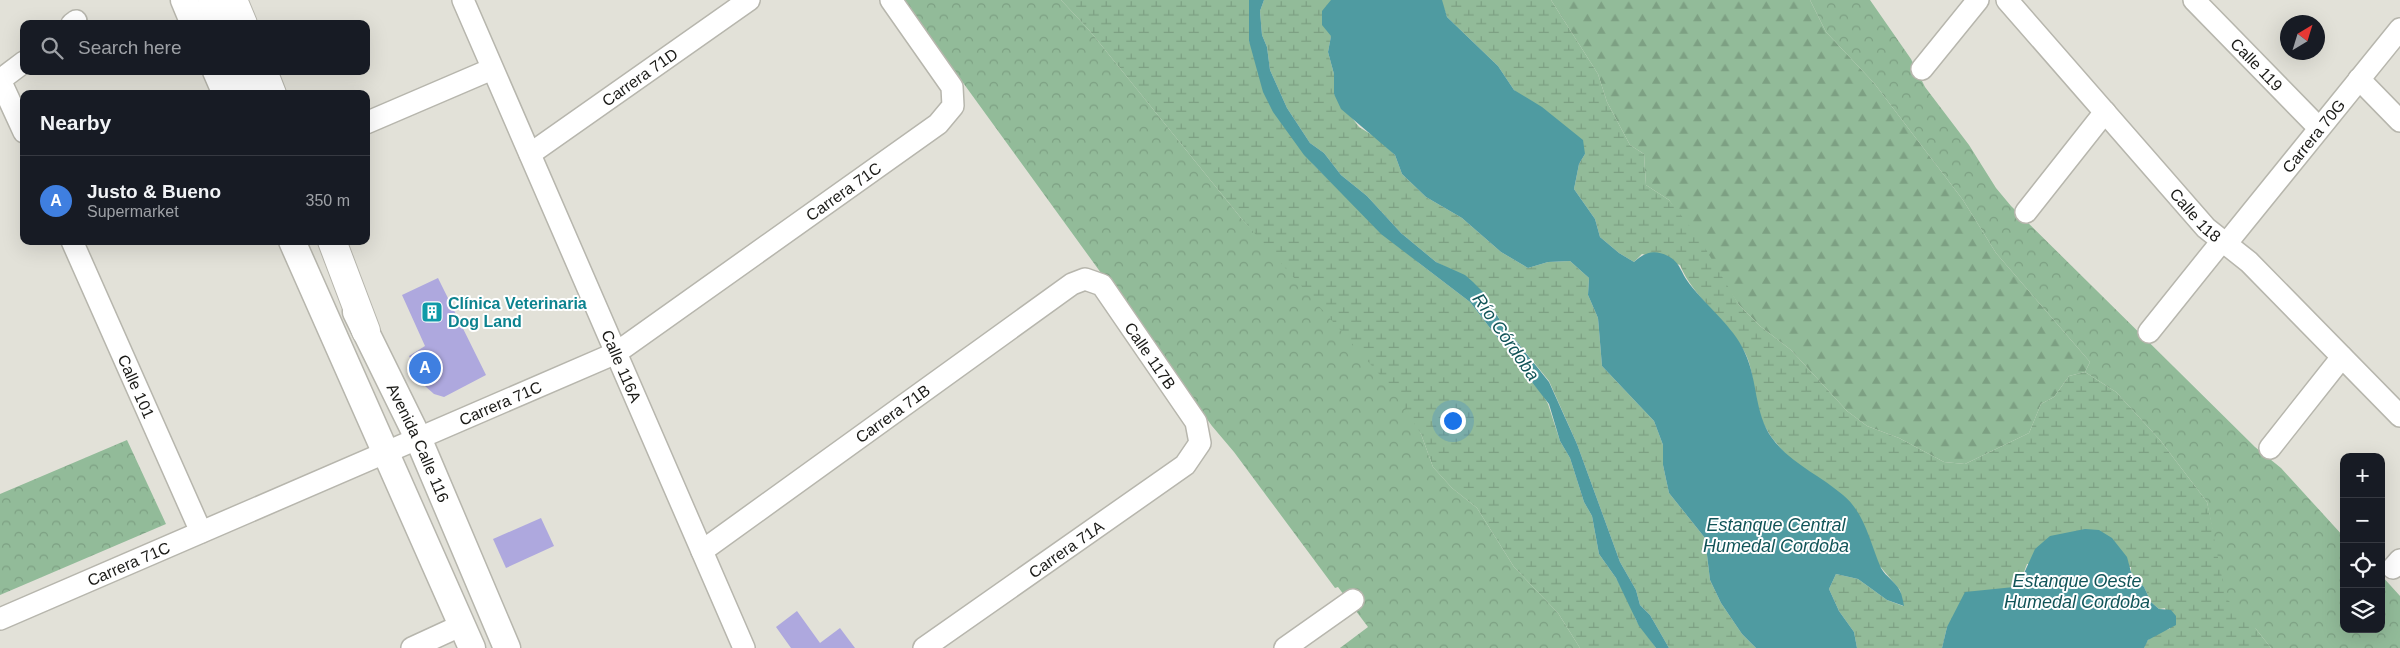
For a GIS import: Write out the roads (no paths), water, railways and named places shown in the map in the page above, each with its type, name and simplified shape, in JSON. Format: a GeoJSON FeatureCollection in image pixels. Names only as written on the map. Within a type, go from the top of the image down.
{"type":"FeatureCollection","features":[{"type":"Feature","properties":{"kind":"highway"},"geometry":{"type":"LineString","coordinates":[[233,0],[241,20]]}},
{"type":"Feature","properties":{"kind":"highway"},"geometry":{"type":"LineString","coordinates":[[265,75],[270,90]]}},
{"type":"Feature","properties":{"kind":"highway"},"geometry":{"type":"LineString","coordinates":[[334,245],[366,331]]}},
{"type":"Feature","properties":{"kind":"main road"},"geometry":{"type":"LineString","coordinates":[[184,0],[192,20]]}},
{"type":"Feature","properties":{"kind":"main road"},"geometry":{"type":"LineString","coordinates":[[211,0],[220,20]]}},
{"type":"Feature","properties":{"kind":"main road"},"geometry":{"type":"LineString","coordinates":[[218,75],[224,90]]}},
{"type":"Feature","properties":{"kind":"main road"},"geometry":{"type":"LineString","coordinates":[[245,75],[251,90]]}},
{"type":"Feature","properties":{"kind":"main road","name":"Avenida Calle 116"},"geometry":{"type":"LineString","coordinates":[[294,245],[467,637]]}},
{"type":"Feature","properties":{"kind":"main road","name":"Avenida Calle 116"},"geometry":{"type":"LineString","coordinates":[[324,245],[418,438],[507,648]]}},
{"type":"Feature","properties":{"kind":"street","name":"Calle 116A"},"geometry":{"type":"LineString","coordinates":[[464,0],[492,69],[744,648]]}},
{"type":"Feature","properties":{"kind":"street","name":"Carrera 71D"},"geometry":{"type":"LineString","coordinates":[[530,154],[749,0]]}},
{"type":"Feature","properties":{"kind":"street","name":"Carrera 71C"},"geometry":{"type":"LineString","coordinates":[[0,619],[616,353],[938,124],[953,106],[952,88],[891,0]]}},
{"type":"Feature","properties":{"kind":"street"},"geometry":{"type":"LineString","coordinates":[[1922,69],[1978,0]]}},
{"type":"Feature","properties":{"kind":"street","name":"Calle 118"},"geometry":{"type":"LineString","coordinates":[[2007,0],[2206,228],[2249,262],[2400,416]]}},
{"type":"Feature","properties":{"kind":"street","name":"Calle 119"},"geometry":{"type":"LineString","coordinates":[[2194,0],[2319,128]]}},
{"type":"Feature","properties":{"kind":"street","name":"Carrera 70G"},"geometry":{"type":"LineString","coordinates":[[2149,332],[2400,29]]}},
{"type":"Feature","properties":{"kind":"street"},"geometry":{"type":"LineString","coordinates":[[20,65],[0,80],[20,123]]}},
{"type":"Feature","properties":{"kind":"street"},"geometry":{"type":"LineString","coordinates":[[370,121],[492,69]]}},
{"type":"Feature","properties":{"kind":"street"},"geometry":{"type":"LineString","coordinates":[[2359,80],[2400,121]]}},
{"type":"Feature","properties":{"kind":"street"},"geometry":{"type":"LineString","coordinates":[[2026,212],[2105,112]]}},
{"type":"Feature","properties":{"kind":"street","name":"Calle 101"},"geometry":{"type":"LineString","coordinates":[[74,245],[202,532]]}},
{"type":"Feature","properties":{"kind":"street","name":"Calle 117B"},"geometry":{"type":"LineString","coordinates":[[1085,279],[1102,285],[1196,422],[1200,443]]}},
{"type":"Feature","properties":{"kind":"street","name":"Carrera 71B"},"geometry":{"type":"LineString","coordinates":[[702,551],[1072,284],[1085,279]]}},
{"type":"Feature","properties":{"kind":"street"},"geometry":{"type":"LineString","coordinates":[[2270,448],[2342,357]]}},
{"type":"Feature","properties":{"kind":"street","name":"Carrera 71A"},"geometry":{"type":"LineString","coordinates":[[924,648],[1185,465],[1200,443]]}},
{"type":"Feature","properties":{"kind":"street"},"geometry":{"type":"LineString","coordinates":[[1285,648],[1353,600]]}},
{"type":"Feature","properties":{"kind":"street"},"geometry":{"type":"LineString","coordinates":[[412,648],[467,637]]}},
{"type":"Feature","properties":{"kind":"water","name":"Río Córdoba"},"geometry":{"type":"Polygon","coordinates":[[[1249,0],[1264,0],[1260,11],[1262,35],[1267,47],[1270,70],[1287,108],[1310,143],[1324,153],[1341,175],[1367,196],[1401,233],[1436,262],[1465,275],[1484,293],[1501,322],[1549,382],[1577,444],[1620,562],[1636,590],[1640,605],[1650,615],[1669,648],[1656,648],[1639,626],[1616,578],[1599,554],[1592,516],[1584,502],[1570,458],[1560,441],[1549,404],[1531,381],[1517,357],[1497,337],[1470,302],[1381,234],[1304,155],[1273,112],[1263,92],[1249,41],[1249,0]]]}},
{"type":"Feature","properties":{"kind":"water","name":"Estanque Central Humedal Cordoba"},"geometry":{"type":"Polygon","coordinates":[[[1331,0],[1442,0],[1447,17],[1498,66],[1514,90],[1542,107],[1583,140],[1585,154],[1579,164],[1574,189],[1595,219],[1600,237],[1619,253],[1634,262],[1646,254],[1654,252],[1668,256],[1675,261],[1693,288],[1726,324],[1740,343],[1749,364],[1762,418],[1772,438],[1787,455],[1843,495],[1857,510],[1862,519],[1881,568],[1898,588],[1904,606],[1887,600],[1858,579],[1836,574],[1829,589],[1839,611],[1854,632],[1857,648],[1756,648],[1742,634],[1721,603],[1710,580],[1705,538],[1669,493],[1663,465],[1663,445],[1654,421],[1602,366],[1598,318],[1588,295],[1589,278],[1570,261],[1548,262],[1528,268],[1501,252],[1462,218],[1426,197],[1402,174],[1395,155],[1341,109],[1334,94],[1334,74],[1328,52],[1331,36],[1322,25],[1322,11],[1331,0]]]}},
{"type":"Feature","properties":{"kind":"water","name":"Estanque Oeste Humedal Cordoba"},"geometry":{"type":"Polygon","coordinates":[[[2085,529],[2099,530],[2112,538],[2127,557],[2131,572],[2144,587],[2151,602],[2159,609],[2171,610],[2176,616],[2176,625],[2148,640],[2144,648],[1942,648],[1947,627],[1965,592],[2014,587],[2021,580],[2035,549],[2050,536],[2085,529]]]}},
{"type":"Feature","properties":{"kind":"place","name":"Clínica Veterinaria Dog Land"},"geometry":{"type":"Point","coordinates":[432,312]}},
{"type":"Feature","properties":{"kind":"place","name":"Justo & Bueno"},"geometry":{"type":"Point","coordinates":[425,368]}}]}
